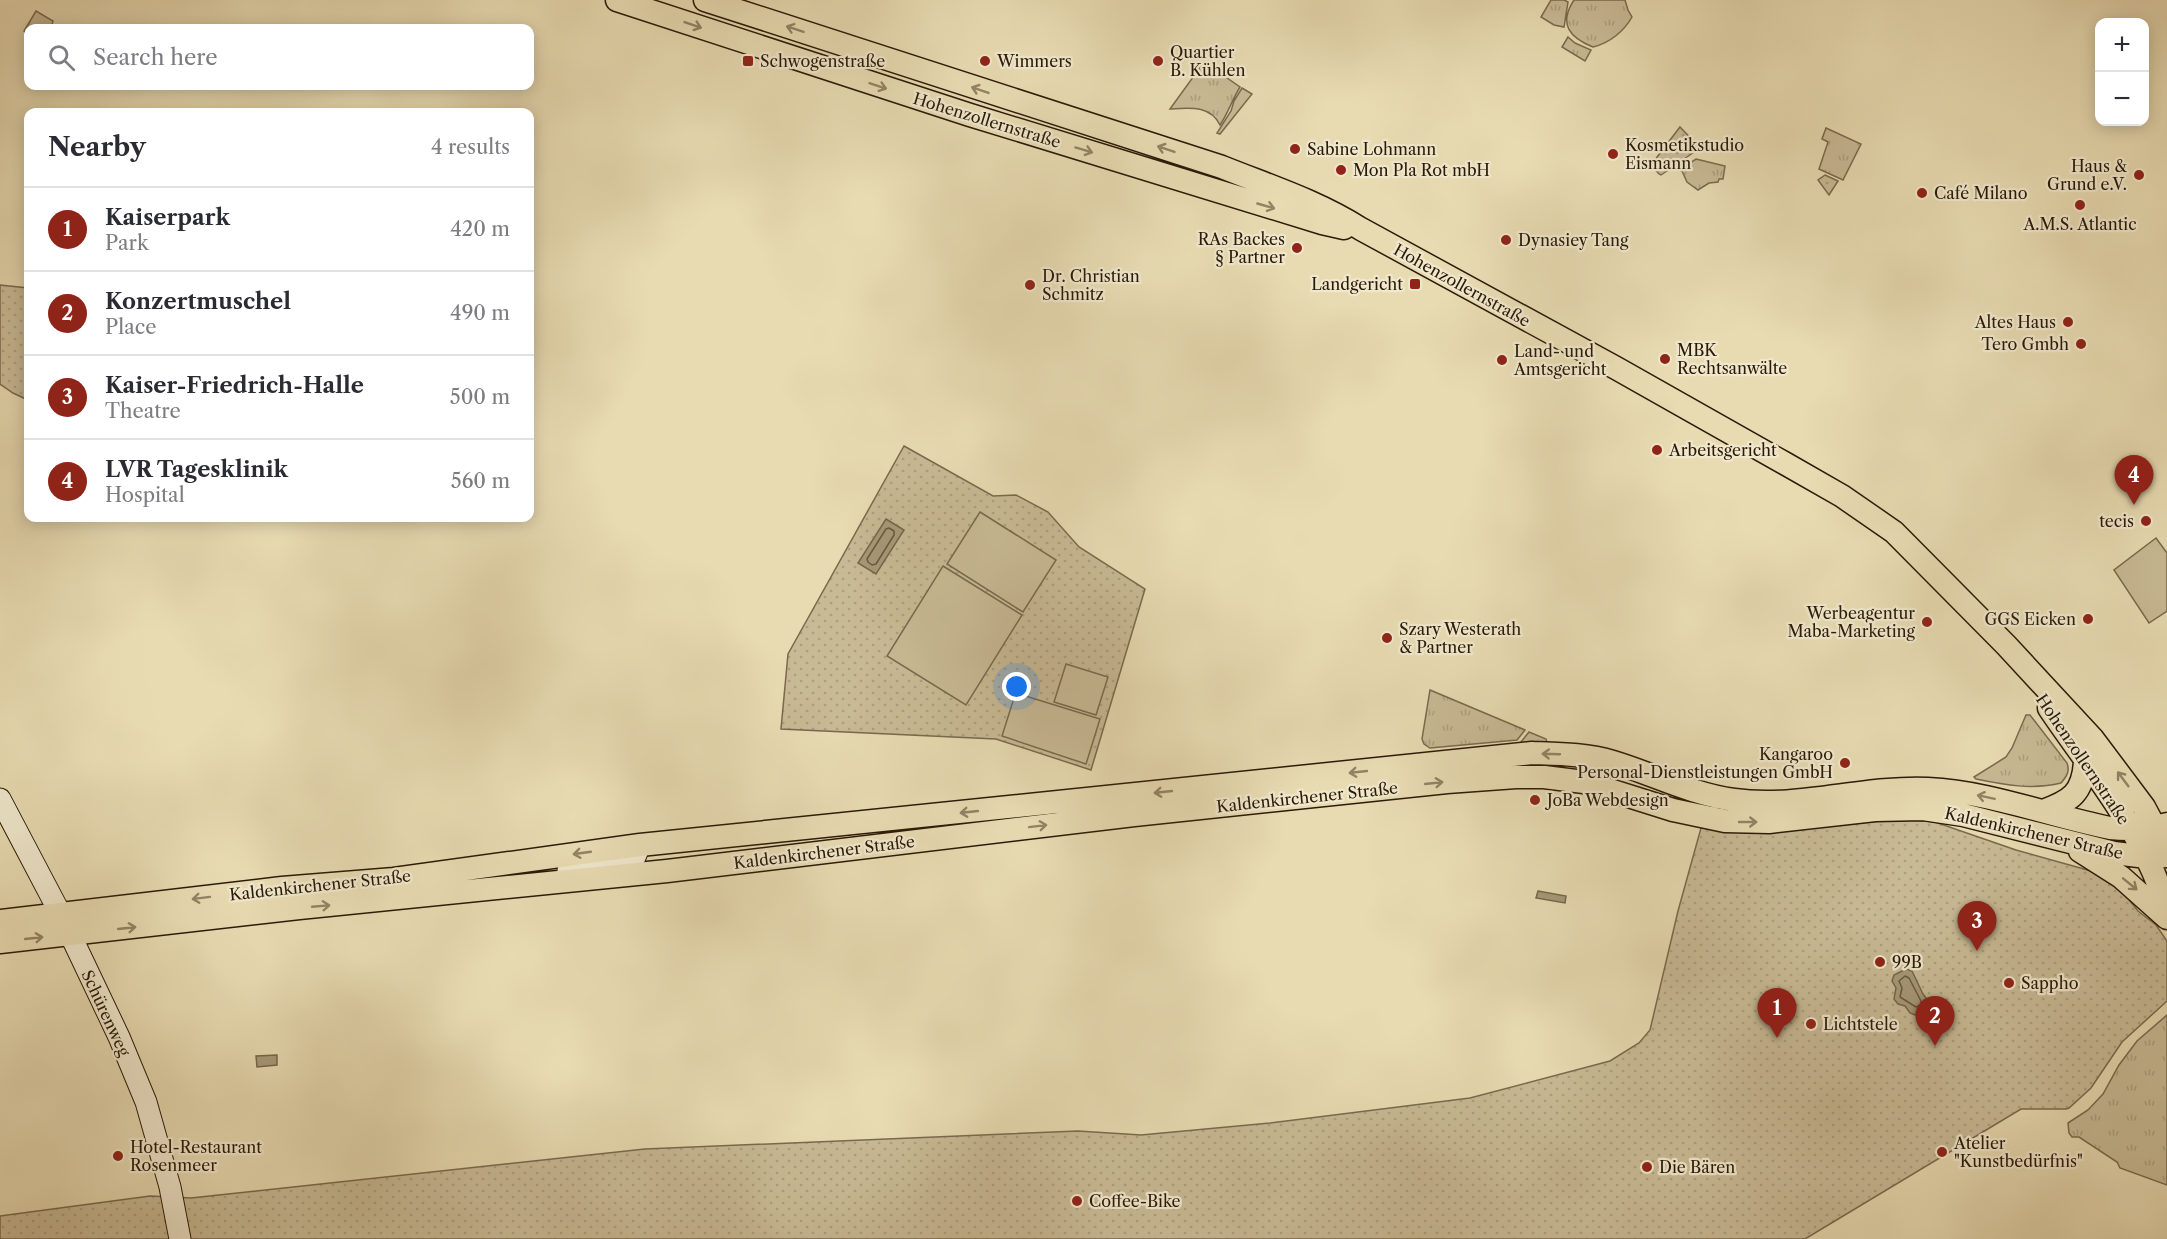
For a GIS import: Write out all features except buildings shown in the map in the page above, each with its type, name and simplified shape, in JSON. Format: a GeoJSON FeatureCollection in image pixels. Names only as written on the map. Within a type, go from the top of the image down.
{"type":"FeatureCollection","features":[{"type":"Feature","properties":{"kind":"main road","name":"Hohenzollernstraße"},"geometry":{"type":"LineString","coordinates":[[617,0],[1005,126],[1322,223],[1361,229]]}},
{"type":"Feature","properties":{"kind":"main road","name":"Hohenzollernstraße"},"geometry":{"type":"LineString","coordinates":[[705,0],[1222,167],[1306,199],[1616,368],[1842,496],[1893,531],[2006,645],[2093,739],[2161,826],[2160,856],[2167,910]]}},
{"type":"Feature","properties":{"kind":"main road","name":"Hohenzollernstraße"},"geometry":{"type":"LineString","coordinates":[[2006,645],[2085,762],[2115,802],[2131,829],[2160,856]]}},
{"type":"Feature","properties":{"kind":"main road","name":"Kaldenkirchener Straße"},"geometry":{"type":"LineString","coordinates":[[0,942],[65,925],[282,888],[394,879],[640,845],[1532,753],[1593,757],[1718,798],[1784,801],[1855,793],[1928,789],[1977,795],[2102,826],[2131,829],[2161,826]]}},
{"type":"Feature","properties":{"kind":"main road"},"geometry":{"type":"LineString","coordinates":[[2043,811],[2057,806],[2074,795],[2083,782],[2085,762]]}},
{"type":"Feature","properties":{"kind":"main road"},"geometry":{"type":"LineString","coordinates":[[1584,782],[1612,778],[1629,768]]}},
{"type":"Feature","properties":{"kind":"main road","name":"Kaldenkirchener Straße"},"geometry":{"type":"LineString","coordinates":[[0,921],[65,925],[458,892],[667,871],[1114,817],[1447,782],[1544,777],[1584,782],[1690,814],[1725,821],[1797,820],[1875,810],[1923,809],[1963,815],[2114,853],[2160,856]]}},
{"type":"Feature","properties":{"kind":"main road"},"geometry":{"type":"LineString","coordinates":[[1690,814],[1707,802],[1718,798]]}},
{"type":"Feature","properties":{"kind":"main road","name":"Schürenweg"},"geometry":{"type":"LineString","coordinates":[[0,799],[119,1037],[146,1102],[170,1187],[180,1239]]}},
{"type":"Feature","properties":{"kind":"main road"},"geometry":{"type":"LineString","coordinates":[[2064,840],[2121,877],[2167,918]]}},
{"type":"Feature","properties":{"kind":"main road","name":"Kaldenkirchener Straße"},"geometry":{"type":"LineString","coordinates":[[458,892],[497,882],[629,862],[635,857],[640,845]]}},
{"type":"Feature","properties":{"kind":"green space"},"geometry":{"type":"Polygon","coordinates":[[[1551,0],[1568,2],[1564,27],[1554,25],[1541,17],[1551,0]]]}},
{"type":"Feature","properties":{"kind":"green space"},"geometry":{"type":"Polygon","coordinates":[[[1574,0],[1625,0],[1632,17],[1616,36],[1593,47],[1578,39],[1569,29],[1567,16],[1574,0]]]}},
{"type":"Feature","properties":{"kind":"green space"},"geometry":{"type":"Polygon","coordinates":[[[36,11],[53,21],[52,24],[28,24],[36,11]]]}},
{"type":"Feature","properties":{"kind":"green space"},"geometry":{"type":"Polygon","coordinates":[[[1568,37],[1591,50],[1585,61],[1562,47],[1568,37]]]}},
{"type":"Feature","properties":{"kind":"green space"},"geometry":{"type":"Polygon","coordinates":[[[1204,62],[1240,87],[1220,125],[1211,114],[1199,109],[1170,109],[1204,62]]]}},
{"type":"Feature","properties":{"kind":"green space"},"geometry":{"type":"Polygon","coordinates":[[[1242,88],[1252,94],[1220,134],[1217,133],[1231,111],[1242,88]]]}},
{"type":"Feature","properties":{"kind":"green space"},"geometry":{"type":"Polygon","coordinates":[[[1680,127],[1700,148],[1661,175],[1651,165],[1680,127]]]}},
{"type":"Feature","properties":{"kind":"green space"},"geometry":{"type":"Polygon","coordinates":[[[1826,128],[1861,144],[1843,180],[1819,169],[1828,142],[1822,139],[1826,128]]]}},
{"type":"Feature","properties":{"kind":"green space"},"geometry":{"type":"Polygon","coordinates":[[[1696,159],[1725,166],[1723,179],[1709,183],[1698,190],[1687,182],[1682,171],[1679,170],[1696,159]]]}},
{"type":"Feature","properties":{"kind":"green space"},"geometry":{"type":"Polygon","coordinates":[[[1825,175],[1838,181],[1829,195],[1818,180],[1825,175]]]}},
{"type":"Feature","properties":{"kind":"green space"},"geometry":{"type":"Polygon","coordinates":[[[0,285],[24,288],[24,398],[0,384],[0,285]]]}},
{"type":"Feature","properties":{"kind":"green space"},"geometry":{"type":"Polygon","coordinates":[[[904,446],[993,496],[1016,495],[1048,512],[1079,547],[1145,589],[1091,770],[996,739],[781,729],[788,654],[904,446]]]}},
{"type":"Feature","properties":{"kind":"green space"},"geometry":{"type":"Polygon","coordinates":[[[980,512],[1056,560],[1023,612],[947,564],[980,512]]]}},
{"type":"Feature","properties":{"kind":"green space"},"geometry":{"type":"Polygon","coordinates":[[[2156,538],[2167,553],[2167,611],[2149,623],[2114,570],[2156,538]]]}},
{"type":"Feature","properties":{"kind":"green space"},"geometry":{"type":"Polygon","coordinates":[[[943,566],[1022,615],[966,705],[887,656],[943,566]]]}},
{"type":"Feature","properties":{"kind":"green space"},"geometry":{"type":"Polygon","coordinates":[[[1066,664],[1108,677],[1096,715],[1054,702],[1066,664]]]}},
{"type":"Feature","properties":{"kind":"green space"},"geometry":{"type":"Polygon","coordinates":[[[1430,690],[1525,730],[1517,740],[1430,748],[1424,744],[1422,739],[1430,690]]]}},
{"type":"Feature","properties":{"kind":"green space"},"geometry":{"type":"Polygon","coordinates":[[[1019,694],[1100,719],[1086,764],[1002,736],[1014,698],[1019,694]]]}},
{"type":"Feature","properties":{"kind":"green space"},"geometry":{"type":"Polygon","coordinates":[[[2026,715],[2030,715],[2067,763],[2068,771],[2061,783],[2029,786],[1976,779],[1974,777],[2006,757],[2026,715]]]}},
{"type":"Feature","properties":{"kind":"green space"},"geometry":{"type":"Polygon","coordinates":[[[1529,732],[1546,739],[1547,742],[1521,742],[1529,732]]]}},
{"type":"Feature","properties":{"kind":"green space"},"geometry":{"type":"Polygon","coordinates":[[[1905,819],[1935,822],[2016,850],[2091,871],[2118,886],[2138,911],[2156,925],[2167,941],[2167,1001],[2122,1042],[2091,1088],[2069,1108],[2021,1109],[1805,1239],[0,1239],[0,1216],[150,1196],[191,1198],[645,1149],[1078,1131],[1141,1135],[1270,1123],[1470,1098],[1610,1061],[1639,1043],[1650,1030],[1678,911],[1701,828],[1753,832],[1905,819]]]}},
{"type":"Feature","properties":{"kind":"green space"},"geometry":{"type":"Polygon","coordinates":[[[2167,1015],[2167,1185],[2120,1168],[2117,1162],[2079,1137],[2072,1137],[2068,1123],[2088,1110],[2103,1094],[2119,1065],[2137,1041],[2167,1015]]]}},
{"type":"Feature","properties":{"kind":"water"},"geometry":{"type":"Polygon","coordinates":[[[886,519],[904,530],[876,574],[858,563],[886,519]]]}},
{"type":"Feature","properties":{"kind":"water"},"geometry":{"type":"Polygon","coordinates":[[[1538,891],[1566,896],[1565,903],[1536,898],[1538,891]]]}},
{"type":"Feature","properties":{"kind":"water"},"geometry":{"type":"Polygon","coordinates":[[[1906,969],[1912,971],[1929,1002],[1928,1008],[1915,1015],[1894,999],[1896,988],[1892,981],[1894,975],[1906,969]]]}},
{"type":"Feature","properties":{"kind":"water"},"geometry":{"type":"Polygon","coordinates":[[[277,1055],[277,1065],[257,1067],[256,1056],[277,1055]]]}},
{"type":"Feature","properties":{"kind":"place","name":"Schwogenstraße"},"geometry":{"type":"Point","coordinates":[748,61]}},
{"type":"Feature","properties":{"kind":"place","name":"Wimmers"},"geometry":{"type":"Point","coordinates":[985,61]}},
{"type":"Feature","properties":{"kind":"place","name":"Quartier B. Kühlen"},"geometry":{"type":"Point","coordinates":[1158,61]}},
{"type":"Feature","properties":{"kind":"place","name":"Sabine Lohmann"},"geometry":{"type":"Point","coordinates":[1295,149]}},
{"type":"Feature","properties":{"kind":"place","name":"Kosmetikstudio Eismann"},"geometry":{"type":"Point","coordinates":[1613,154]}},
{"type":"Feature","properties":{"kind":"place","name":"Mon Pla Rot mbH"},"geometry":{"type":"Point","coordinates":[1341,170]}},
{"type":"Feature","properties":{"kind":"place","name":"Haus & Grund e.V."},"geometry":{"type":"Point","coordinates":[2139,175]}},
{"type":"Feature","properties":{"kind":"place","name":"Café Milano"},"geometry":{"type":"Point","coordinates":[1922,193]}},
{"type":"Feature","properties":{"kind":"place","name":"A.M.S. Atlantic"},"geometry":{"type":"Point","coordinates":[2080,205]}},
{"type":"Feature","properties":{"kind":"place","name":"Dynasiey Tang"},"geometry":{"type":"Point","coordinates":[1506,240]}},
{"type":"Feature","properties":{"kind":"place","name":"RAs Backes § Partner"},"geometry":{"type":"Point","coordinates":[1297,248]}},
{"type":"Feature","properties":{"kind":"place","name":"Landgericht"},"geometry":{"type":"Point","coordinates":[1415,284]}},
{"type":"Feature","properties":{"kind":"place","name":"Dr. Christian Schmitz"},"geometry":{"type":"Point","coordinates":[1030,285]}},
{"type":"Feature","properties":{"kind":"place","name":"Altes Haus"},"geometry":{"type":"Point","coordinates":[2068,322]}},
{"type":"Feature","properties":{"kind":"place","name":"Tero Gmbh"},"geometry":{"type":"Point","coordinates":[2081,344]}},
{"type":"Feature","properties":{"kind":"place","name":"MBK Rechtsanwälte"},"geometry":{"type":"Point","coordinates":[1665,359]}},
{"type":"Feature","properties":{"kind":"place","name":"Land- und Amtsgericht"},"geometry":{"type":"Point","coordinates":[1502,360]}},
{"type":"Feature","properties":{"kind":"place","name":"Arbeitsgericht"},"geometry":{"type":"Point","coordinates":[1657,450]}},
{"type":"Feature","properties":{"kind":"place","name":"LVR Tagesklinik"},"geometry":{"type":"Point","coordinates":[2134,505]}},
{"type":"Feature","properties":{"kind":"place","name":"tecis"},"geometry":{"type":"Point","coordinates":[2146,521]}},
{"type":"Feature","properties":{"kind":"place","name":"GGS Eicken"},"geometry":{"type":"Point","coordinates":[2088,619]}},
{"type":"Feature","properties":{"kind":"place","name":"Werbeagentur Maba-Marketing"},"geometry":{"type":"Point","coordinates":[1927,622]}},
{"type":"Feature","properties":{"kind":"place","name":"Szary Westerath & Partner"},"geometry":{"type":"Point","coordinates":[1387,638]}},
{"type":"Feature","properties":{"kind":"place","name":"Kangaroo Personal-Dienstleistungen GmbH"},"geometry":{"type":"Point","coordinates":[1845,763]}},
{"type":"Feature","properties":{"kind":"place","name":"JoBa Webdesign"},"geometry":{"type":"Point","coordinates":[1535,800]}},
{"type":"Feature","properties":{"kind":"place","name":"Kaiser-Friedrich-Halle"},"geometry":{"type":"Point","coordinates":[1977,951]}},
{"type":"Feature","properties":{"kind":"place","name":"99B"},"geometry":{"type":"Point","coordinates":[1880,962]}},
{"type":"Feature","properties":{"kind":"place","name":"Sappho"},"geometry":{"type":"Point","coordinates":[2009,983]}},
{"type":"Feature","properties":{"kind":"place","name":"Lichtstele"},"geometry":{"type":"Point","coordinates":[1811,1024]}},
{"type":"Feature","properties":{"kind":"place","name":"Kaiserpark"},"geometry":{"type":"Point","coordinates":[1777,1038]}},
{"type":"Feature","properties":{"kind":"place","name":"Konzertmuschel"},"geometry":{"type":"Point","coordinates":[1935,1046]}},
{"type":"Feature","properties":{"kind":"place","name":"Atelier \"Kunstbedürfnis\""},"geometry":{"type":"Point","coordinates":[1942,1152]}},
{"type":"Feature","properties":{"kind":"place","name":"Hotel-Restaurant Rosenmeer"},"geometry":{"type":"Point","coordinates":[118,1156]}},
{"type":"Feature","properties":{"kind":"place","name":"Die Bären"},"geometry":{"type":"Point","coordinates":[1647,1167]}},
{"type":"Feature","properties":{"kind":"place","name":"Coffee-Bike"},"geometry":{"type":"Point","coordinates":[1077,1201]}}]}
